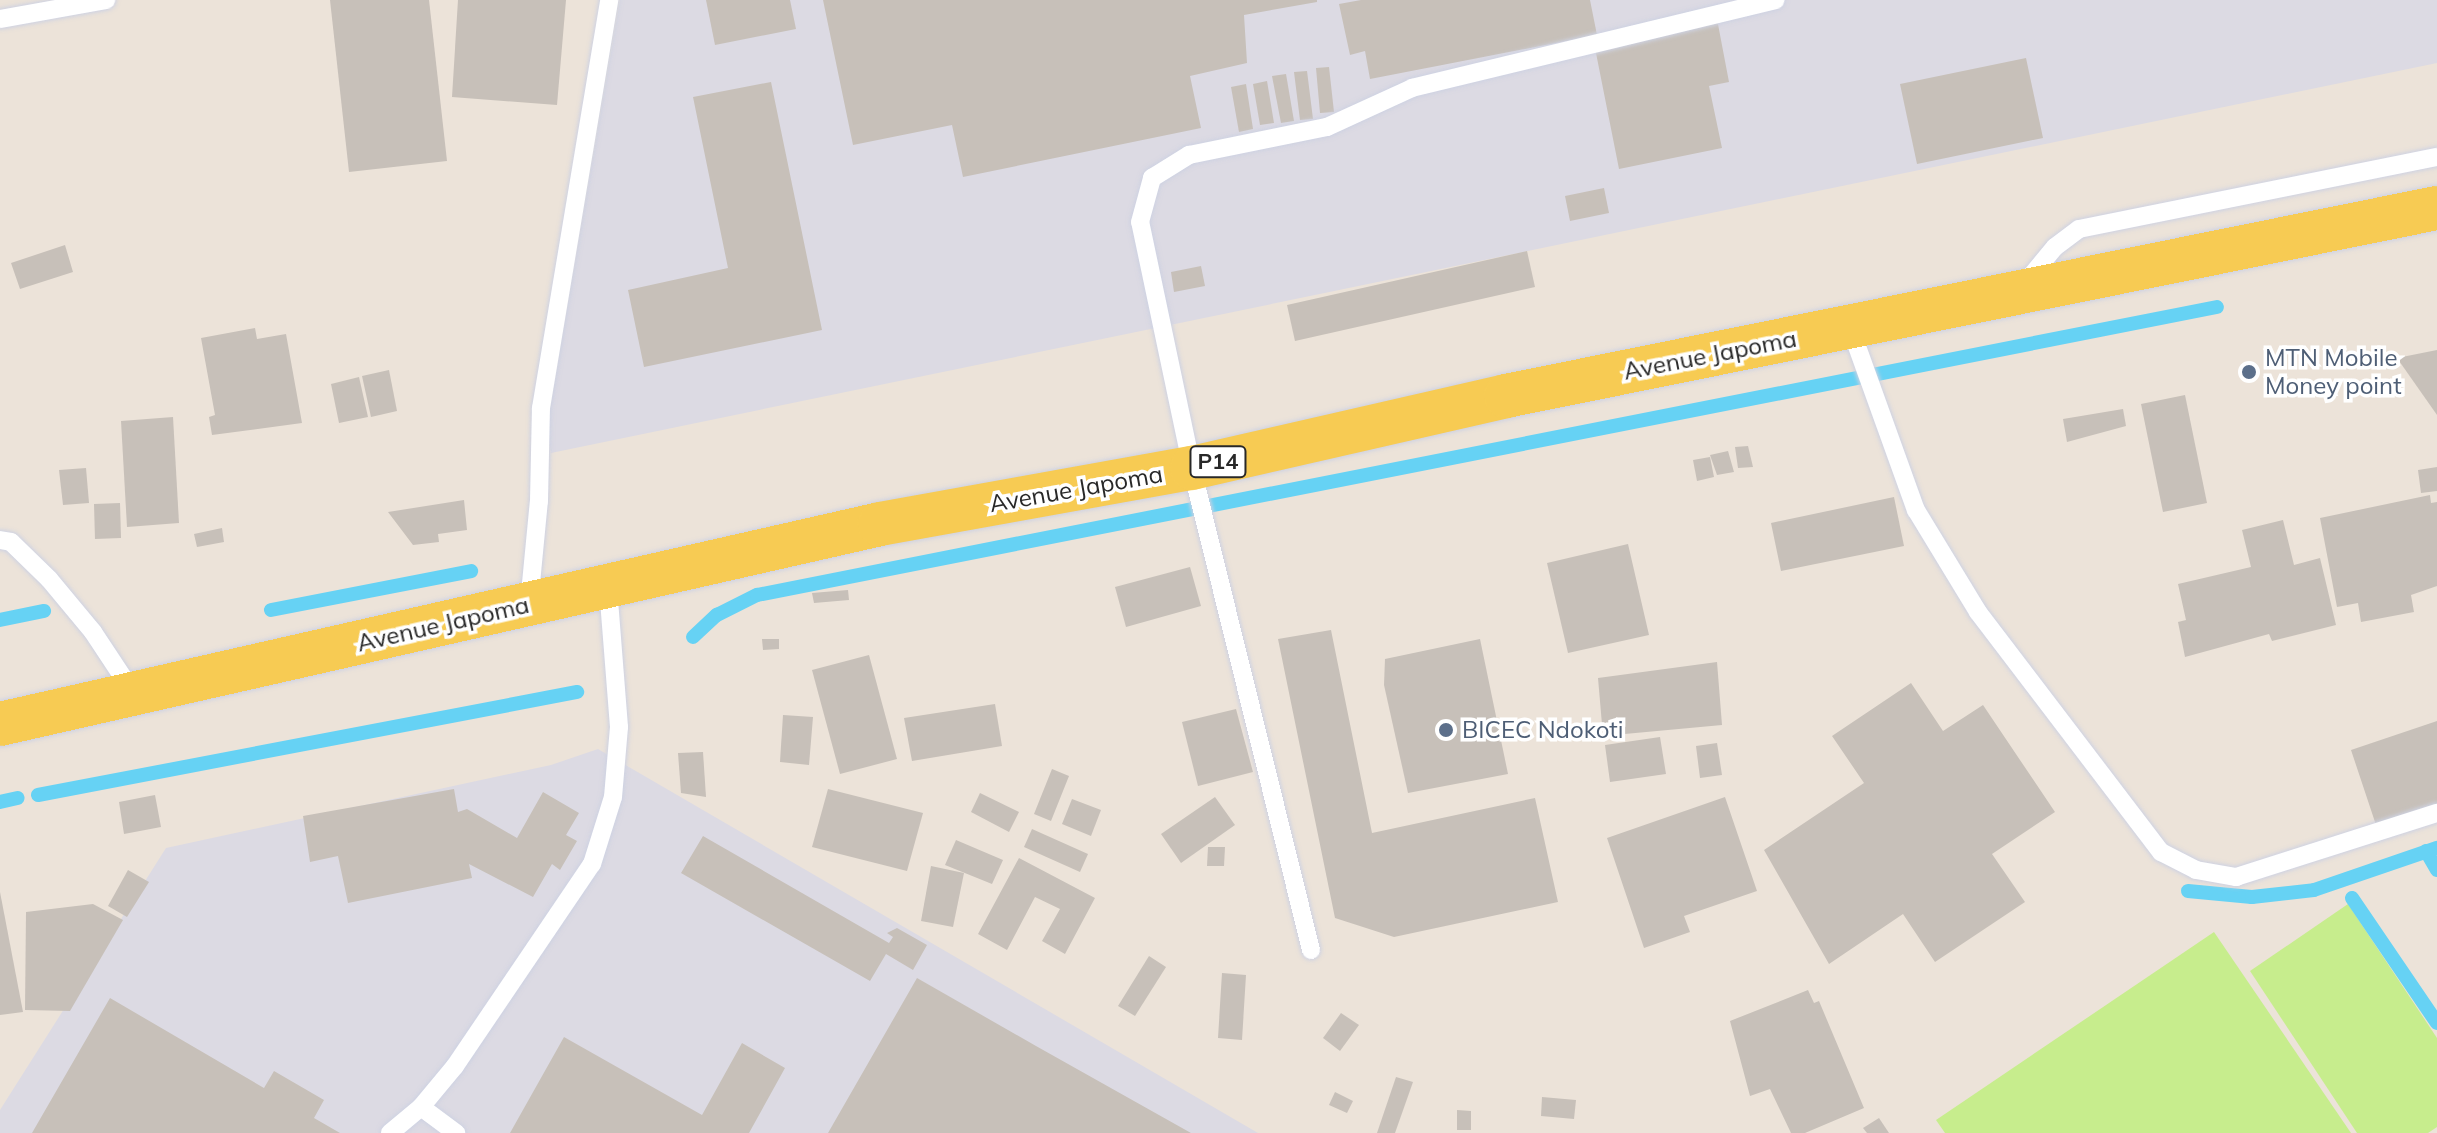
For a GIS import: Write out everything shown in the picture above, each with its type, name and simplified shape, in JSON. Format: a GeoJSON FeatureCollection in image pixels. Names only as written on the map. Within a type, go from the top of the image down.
{"type":"FeatureCollection","features":[{"type":"Feature","properties":{"kind":"main road","name":"Avenue Japoma"},"geometry":{"type":"LineString","coordinates":[[0,724],[136,697],[880,524],[1192,468],[1506,396],[2437,208]]}},
{"type":"Feature","properties":{"kind":"lane"},"geometry":{"type":"LineString","coordinates":[[0,19],[106,0]]}},
{"type":"Feature","properties":{"kind":"lane"},"geometry":{"type":"LineString","coordinates":[[529,604],[539,501],[541,408],[609,0]]}},
{"type":"Feature","properties":{"kind":"lane"},"geometry":{"type":"LineString","coordinates":[[1311,950],[1192,468],[1140,222],[1152,178],[1189,155],[1327,127],[1412,88],[1776,0]]}},
{"type":"Feature","properties":{"kind":"lane"},"geometry":{"type":"LineString","coordinates":[[2017,294],[2055,247],[2079,229],[2437,157]]}},
{"type":"Feature","properties":{"kind":"lane"},"geometry":{"type":"LineString","coordinates":[[1850,327],[1916,510],[1978,612],[2161,852],[2196,870],[2236,877],[2437,813]]}},
{"type":"Feature","properties":{"kind":"lane"},"geometry":{"type":"LineString","coordinates":[[0,540],[11,542],[49,579],[93,632],[136,697]]}},
{"type":"Feature","properties":{"kind":"lane"},"geometry":{"type":"LineString","coordinates":[[390,1133],[421,1107],[455,1066],[592,864],[613,797],[619,727],[608,587]]}},
{"type":"Feature","properties":{"kind":"lane"},"geometry":{"type":"LineString","coordinates":[[421,1107],[456,1133]]}},
{"type":"Feature","properties":{"kind":"shaded area"},"geometry":{"type":"Polygon","coordinates":[[[620,0],[2437,0],[2437,63],[551,453],[547,428],[620,0]]]}},
{"type":"Feature","properties":{"kind":"shaded area"},"geometry":{"type":"Polygon","coordinates":[[[598,749],[1258,1133],[0,1133],[0,1110],[166,848],[551,765],[598,749]]]}},
{"type":"Feature","properties":{"kind":"green space"},"geometry":{"type":"Polygon","coordinates":[[[2348,904],[2437,1038],[2437,1127],[2428,1133],[2357,1133],[2250,971],[2348,904]]]}},
{"type":"Feature","properties":{"kind":"green space"},"geometry":{"type":"Polygon","coordinates":[[[2214,932],[2351,1133],[1945,1133],[1936,1120],[2214,932]]]}},
{"type":"Feature","properties":{"kind":"building"},"geometry":{"type":"Polygon","coordinates":[[[330,0],[429,0],[447,161],[349,172],[330,0]]]}},
{"type":"Feature","properties":{"kind":"building"},"geometry":{"type":"Polygon","coordinates":[[[458,0],[566,0],[557,105],[452,97],[458,0]]]}},
{"type":"Feature","properties":{"kind":"building"},"geometry":{"type":"Polygon","coordinates":[[[706,0],[790,0],[796,29],[715,45],[706,0]]]}},
{"type":"Feature","properties":{"kind":"building"},"geometry":{"type":"Polygon","coordinates":[[[823,0],[1317,2],[1244,15],[1247,63],[1190,76],[1201,128],[963,177],[952,125],[853,145],[823,0]]]}},
{"type":"Feature","properties":{"kind":"building"},"geometry":{"type":"Polygon","coordinates":[[[1361,0],[1590,0],[1597,35],[1370,79],[1365,51],[1350,55],[1339,4],[1361,0]]]}},
{"type":"Feature","properties":{"kind":"building"},"geometry":{"type":"Polygon","coordinates":[[[1717,19],[1729,82],[1709,86],[1722,148],[1619,169],[1595,48],[1717,19]]]}},
{"type":"Feature","properties":{"kind":"building"},"geometry":{"type":"Polygon","coordinates":[[[2026,58],[2043,138],[1917,164],[1900,84],[2026,58]]]}},
{"type":"Feature","properties":{"kind":"building"},"geometry":{"type":"Polygon","coordinates":[[[1329,67],[1334,112],[1320,113],[1316,68],[1329,67]]]}},
{"type":"Feature","properties":{"kind":"building"},"geometry":{"type":"Polygon","coordinates":[[[1307,71],[1313,119],[1300,120],[1294,72],[1307,71]]]}},
{"type":"Feature","properties":{"kind":"building"},"geometry":{"type":"Polygon","coordinates":[[[1286,74],[1294,121],[1281,123],[1272,76],[1286,74]]]}},
{"type":"Feature","properties":{"kind":"building"},"geometry":{"type":"Polygon","coordinates":[[[1267,81],[1274,123],[1260,125],[1253,84],[1267,81]]]}},
{"type":"Feature","properties":{"kind":"building"},"geometry":{"type":"Polygon","coordinates":[[[771,82],[822,330],[644,367],[628,290],[728,268],[693,97],[771,82]]]}},
{"type":"Feature","properties":{"kind":"building"},"geometry":{"type":"Polygon","coordinates":[[[1246,84],[1253,129],[1239,132],[1231,87],[1246,84]]]}},
{"type":"Feature","properties":{"kind":"building"},"geometry":{"type":"Polygon","coordinates":[[[1604,188],[1609,213],[1570,221],[1565,196],[1604,188]]]}},
{"type":"Feature","properties":{"kind":"building"},"geometry":{"type":"Polygon","coordinates":[[[65,245],[73,272],[20,289],[11,263],[65,245]]]}},
{"type":"Feature","properties":{"kind":"building"},"geometry":{"type":"Polygon","coordinates":[[[1527,251],[1535,287],[1295,341],[1287,305],[1527,251]]]}},
{"type":"Feature","properties":{"kind":"building"},"geometry":{"type":"Polygon","coordinates":[[[1201,266],[1205,286],[1174,292],[1171,272],[1201,266]]]}},
{"type":"Feature","properties":{"kind":"building"},"geometry":{"type":"Polygon","coordinates":[[[255,328],[257,339],[286,334],[302,423],[212,435],[209,417],[215,415],[201,338],[255,328]]]}},
{"type":"Feature","properties":{"kind":"building"},"geometry":{"type":"Polygon","coordinates":[[[2437,350],[2437,415],[2397,358],[2437,350]]]}},
{"type":"Feature","properties":{"kind":"building"},"geometry":{"type":"Polygon","coordinates":[[[389,370],[397,411],[371,417],[362,376],[389,370]]]}},
{"type":"Feature","properties":{"kind":"building"},"geometry":{"type":"Polygon","coordinates":[[[359,377],[368,417],[339,423],[331,384],[359,377]]]}},
{"type":"Feature","properties":{"kind":"building"},"geometry":{"type":"Polygon","coordinates":[[[2185,395],[2207,503],[2163,512],[2141,404],[2185,395]]]}},
{"type":"Feature","properties":{"kind":"building"},"geometry":{"type":"Polygon","coordinates":[[[2123,409],[2126,426],[2067,442],[2063,419],[2123,409]]]}},
{"type":"Feature","properties":{"kind":"building"},"geometry":{"type":"Polygon","coordinates":[[[173,417],[179,523],[127,527],[121,421],[173,417]]]}},
{"type":"Feature","properties":{"kind":"building"},"geometry":{"type":"Polygon","coordinates":[[[1748,446],[1753,467],[1738,468],[1735,447],[1748,446]]]}},
{"type":"Feature","properties":{"kind":"building"},"geometry":{"type":"Polygon","coordinates":[[[1728,451],[1734,472],[1717,475],[1710,455],[1728,451]]]}},
{"type":"Feature","properties":{"kind":"building"},"geometry":{"type":"Polygon","coordinates":[[[1710,457],[1714,477],[1697,481],[1693,460],[1710,457]]]}},
{"type":"Feature","properties":{"kind":"building"},"geometry":{"type":"Polygon","coordinates":[[[2437,467],[2437,491],[2421,493],[2418,470],[2437,467]]]}},
{"type":"Feature","properties":{"kind":"building"},"geometry":{"type":"Polygon","coordinates":[[[86,468],[89,503],[63,505],[59,470],[86,468]]]}},
{"type":"Feature","properties":{"kind":"building"},"geometry":{"type":"Polygon","coordinates":[[[2430,495],[2431,503],[2437,502],[2437,586],[2411,595],[2414,612],[2361,622],[2358,603],[2337,607],[2320,518],[2430,495]]]}},
{"type":"Feature","properties":{"kind":"building"},"geometry":{"type":"Polygon","coordinates":[[[1894,497],[1904,546],[1781,571],[1771,523],[1894,497]]]}},
{"type":"Feature","properties":{"kind":"building"},"geometry":{"type":"Polygon","coordinates":[[[464,500],[467,530],[438,534],[439,542],[413,545],[388,512],[464,500]]]}},
{"type":"Feature","properties":{"kind":"building"},"geometry":{"type":"Polygon","coordinates":[[[120,503],[121,538],[95,539],[94,504],[120,503]]]}},
{"type":"Feature","properties":{"kind":"building"},"geometry":{"type":"Polygon","coordinates":[[[2283,520],[2294,565],[2320,558],[2336,625],[2272,641],[2269,634],[2185,657],[2178,622],[2186,620],[2178,584],[2251,567],[2242,530],[2283,520]]]}},
{"type":"Feature","properties":{"kind":"building"},"geometry":{"type":"Polygon","coordinates":[[[222,528],[224,542],[197,547],[194,534],[222,528]]]}},
{"type":"Feature","properties":{"kind":"building"},"geometry":{"type":"Polygon","coordinates":[[[1628,544],[1649,635],[1568,653],[1547,563],[1628,544]]]}},
{"type":"Feature","properties":{"kind":"building"},"geometry":{"type":"Polygon","coordinates":[[[1190,567],[1201,606],[1126,627],[1115,587],[1190,567]]]}},
{"type":"Feature","properties":{"kind":"building"},"geometry":{"type":"Polygon","coordinates":[[[848,590],[849,600],[814,603],[812,593],[848,590]]]}},
{"type":"Feature","properties":{"kind":"building"},"geometry":{"type":"Polygon","coordinates":[[[1331,630],[1372,833],[1535,798],[1558,902],[1394,937],[1335,918],[1278,639],[1331,630]]]}},
{"type":"Feature","properties":{"kind":"building"},"geometry":{"type":"Polygon","coordinates":[[[762,639],[779,639],[779,649],[763,650],[762,639]]]}},
{"type":"Feature","properties":{"kind":"building","name":"BICEC Ndokoti"},"geometry":{"type":"Polygon","coordinates":[[[1480,639],[1508,774],[1408,793],[1384,685],[1385,659],[1480,639]]]}},
{"type":"Feature","properties":{"kind":"building"},"geometry":{"type":"Polygon","coordinates":[[[869,655],[897,759],[840,774],[812,670],[869,655]]]}},
{"type":"Feature","properties":{"kind":"building"},"geometry":{"type":"Polygon","coordinates":[[[1717,662],[1722,725],[1603,736],[1598,678],[1717,662]]]}},
{"type":"Feature","properties":{"kind":"building"},"geometry":{"type":"Polygon","coordinates":[[[1911,683],[1943,731],[1983,705],[2055,812],[1992,854],[2025,902],[1935,962],[1903,914],[1829,964],[1764,850],[1864,783],[1832,736],[1911,683]]]}},
{"type":"Feature","properties":{"kind":"building"},"geometry":{"type":"Polygon","coordinates":[[[995,704],[1002,746],[912,761],[904,718],[995,704]]]}},
{"type":"Feature","properties":{"kind":"building"},"geometry":{"type":"Polygon","coordinates":[[[1236,709],[1253,772],[1198,786],[1182,722],[1236,709]]]}},
{"type":"Feature","properties":{"kind":"building"},"geometry":{"type":"Polygon","coordinates":[[[783,715],[813,717],[809,765],[780,762],[783,715]]]}},
{"type":"Feature","properties":{"kind":"building"},"geometry":{"type":"Polygon","coordinates":[[[2437,721],[2437,805],[2376,825],[2351,750],[2437,721]]]}},
{"type":"Feature","properties":{"kind":"building"},"geometry":{"type":"Polygon","coordinates":[[[1660,737],[1666,774],[1610,782],[1605,745],[1660,737]]]}},
{"type":"Feature","properties":{"kind":"building"},"geometry":{"type":"Polygon","coordinates":[[[1717,743],[1722,775],[1700,778],[1696,746],[1717,743]]]}},
{"type":"Feature","properties":{"kind":"building"},"geometry":{"type":"Polygon","coordinates":[[[703,752],[706,797],[681,793],[678,753],[703,752]]]}},
{"type":"Feature","properties":{"kind":"building"},"geometry":{"type":"Polygon","coordinates":[[[1052,769],[1069,776],[1051,821],[1034,814],[1052,769]]]}},
{"type":"Feature","properties":{"kind":"building"},"geometry":{"type":"Polygon","coordinates":[[[454,789],[458,812],[467,809],[517,838],[543,792],[579,813],[566,835],[577,841],[560,870],[552,864],[533,897],[469,864],[472,878],[348,903],[338,856],[310,862],[303,816],[454,789]]]}},
{"type":"Feature","properties":{"kind":"building"},"geometry":{"type":"Polygon","coordinates":[[[828,789],[923,813],[907,871],[812,847],[828,789]]]}},
{"type":"Feature","properties":{"kind":"building"},"geometry":{"type":"Polygon","coordinates":[[[980,793],[1019,812],[1009,832],[971,812],[980,793]]]}},
{"type":"Feature","properties":{"kind":"building"},"geometry":{"type":"Polygon","coordinates":[[[155,795],[161,827],[124,834],[119,802],[155,795]]]}},
{"type":"Feature","properties":{"kind":"building"},"geometry":{"type":"Polygon","coordinates":[[[1215,797],[1235,825],[1181,863],[1161,834],[1215,797]]]}},
{"type":"Feature","properties":{"kind":"building"},"geometry":{"type":"Polygon","coordinates":[[[1725,797],[1757,891],[1684,916],[1690,932],[1644,948],[1607,838],[1725,797]]]}},
{"type":"Feature","properties":{"kind":"building"},"geometry":{"type":"Polygon","coordinates":[[[1072,799],[1101,810],[1091,836],[1062,824],[1072,799]]]}},
{"type":"Feature","properties":{"kind":"building"},"geometry":{"type":"Polygon","coordinates":[[[1032,829],[1088,854],[1080,872],[1024,847],[1032,829]]]}},
{"type":"Feature","properties":{"kind":"building"},"geometry":{"type":"Polygon","coordinates":[[[703,836],[889,943],[893,937],[887,933],[897,928],[927,945],[913,970],[886,954],[870,981],[681,873],[703,836]]]}},
{"type":"Feature","properties":{"kind":"building"},"geometry":{"type":"Polygon","coordinates":[[[956,840],[1003,860],[992,884],[945,865],[956,840]]]}},
{"type":"Feature","properties":{"kind":"building"},"geometry":{"type":"Polygon","coordinates":[[[1208,847],[1225,847],[1224,866],[1207,866],[1208,847]]]}},
{"type":"Feature","properties":{"kind":"building"},"geometry":{"type":"Polygon","coordinates":[[[1019,858],[1095,898],[1065,954],[1042,941],[1060,909],[1035,897],[1007,950],[978,934],[1019,858]]]}},
{"type":"Feature","properties":{"kind":"building"},"geometry":{"type":"Polygon","coordinates":[[[931,866],[964,873],[953,927],[921,921],[931,866]]]}},
{"type":"Feature","properties":{"kind":"building"},"geometry":{"type":"Polygon","coordinates":[[[128,870],[149,882],[127,917],[108,906],[128,870]]]}},
{"type":"Feature","properties":{"kind":"building"},"geometry":{"type":"Polygon","coordinates":[[[0,892],[23,1012],[0,1015],[0,892]]]}},
{"type":"Feature","properties":{"kind":"building"},"geometry":{"type":"Polygon","coordinates":[[[93,904],[123,920],[70,1011],[25,1010],[26,912],[93,904]]]}},
{"type":"Feature","properties":{"kind":"building"},"geometry":{"type":"Polygon","coordinates":[[[1149,956],[1166,967],[1135,1016],[1118,1006],[1149,956]]]}},
{"type":"Feature","properties":{"kind":"building"},"geometry":{"type":"Polygon","coordinates":[[[1222,973],[1246,975],[1242,1040],[1218,1038],[1222,973]]]}},
{"type":"Feature","properties":{"kind":"building"},"geometry":{"type":"Polygon","coordinates":[[[917,978],[1036,1046],[1191,1133],[828,1133],[917,978]]]}},
{"type":"Feature","properties":{"kind":"building"},"geometry":{"type":"Polygon","coordinates":[[[1808,990],[1814,1003],[1819,1001],[1864,1108],[1805,1133],[1791,1133],[1770,1089],[1750,1096],[1730,1021],[1808,990]]]}},
{"type":"Feature","properties":{"kind":"building"},"geometry":{"type":"Polygon","coordinates":[[[110,998],[264,1088],[274,1071],[324,1100],[314,1118],[340,1133],[32,1133],[110,998]]]}},
{"type":"Feature","properties":{"kind":"building"},"geometry":{"type":"Polygon","coordinates":[[[1341,1013],[1359,1025],[1340,1051],[1323,1038],[1341,1013]]]}},
{"type":"Feature","properties":{"kind":"building"},"geometry":{"type":"Polygon","coordinates":[[[564,1037],[702,1115],[742,1043],[785,1068],[749,1133],[510,1133],[564,1037]]]}},
{"type":"Feature","properties":{"kind":"building"},"geometry":{"type":"Polygon","coordinates":[[[1396,1077],[1413,1082],[1395,1133],[1377,1133],[1396,1077]]]}},
{"type":"Feature","properties":{"kind":"building"},"geometry":{"type":"Polygon","coordinates":[[[1335,1092],[1353,1101],[1347,1113],[1329,1105],[1335,1092]]]}},
{"type":"Feature","properties":{"kind":"building"},"geometry":{"type":"Polygon","coordinates":[[[1542,1097],[1576,1100],[1574,1119],[1541,1116],[1542,1097]]]}},
{"type":"Feature","properties":{"kind":"building"},"geometry":{"type":"Polygon","coordinates":[[[1457,1110],[1471,1111],[1471,1130],[1457,1130],[1457,1110]]]}},
{"type":"Feature","properties":{"kind":"building"},"geometry":{"type":"Polygon","coordinates":[[[1879,1118],[1889,1133],[1867,1133],[1863,1128],[1879,1118]]]}},
{"type":"Feature","properties":{"kind":"waterway"},"geometry":{"type":"LineString","coordinates":[[693,637],[717,615],[757,595],[2217,307]]}},
{"type":"Feature","properties":{"kind":"waterway"},"geometry":{"type":"LineString","coordinates":[[271,610],[471,571]]}},
{"type":"Feature","properties":{"kind":"waterway"},"geometry":{"type":"LineString","coordinates":[[0,620],[44,611]]}},
{"type":"Feature","properties":{"kind":"waterway"},"geometry":{"type":"LineString","coordinates":[[38,795],[577,692]]}},
{"type":"Feature","properties":{"kind":"waterway"},"geometry":{"type":"LineString","coordinates":[[0,802],[18,798]]}},
{"type":"Feature","properties":{"kind":"waterway"},"geometry":{"type":"LineString","coordinates":[[2188,891],[2252,897],[2314,890],[2437,848]]}},
{"type":"Feature","properties":{"kind":"waterway"},"geometry":{"type":"LineString","coordinates":[[2426,851],[2437,870]]}},
{"type":"Feature","properties":{"kind":"waterway"},"geometry":{"type":"LineString","coordinates":[[2352,898],[2437,1023]]}},
{"type":"Feature","properties":{"kind":"place","name":"MTN Mobile Money point"},"geometry":{"type":"Point","coordinates":[2249,372]}},
{"type":"Feature","properties":{"kind":"place","name":"BICEC Ndokoti"},"geometry":{"type":"Point","coordinates":[1446,730]}}]}
